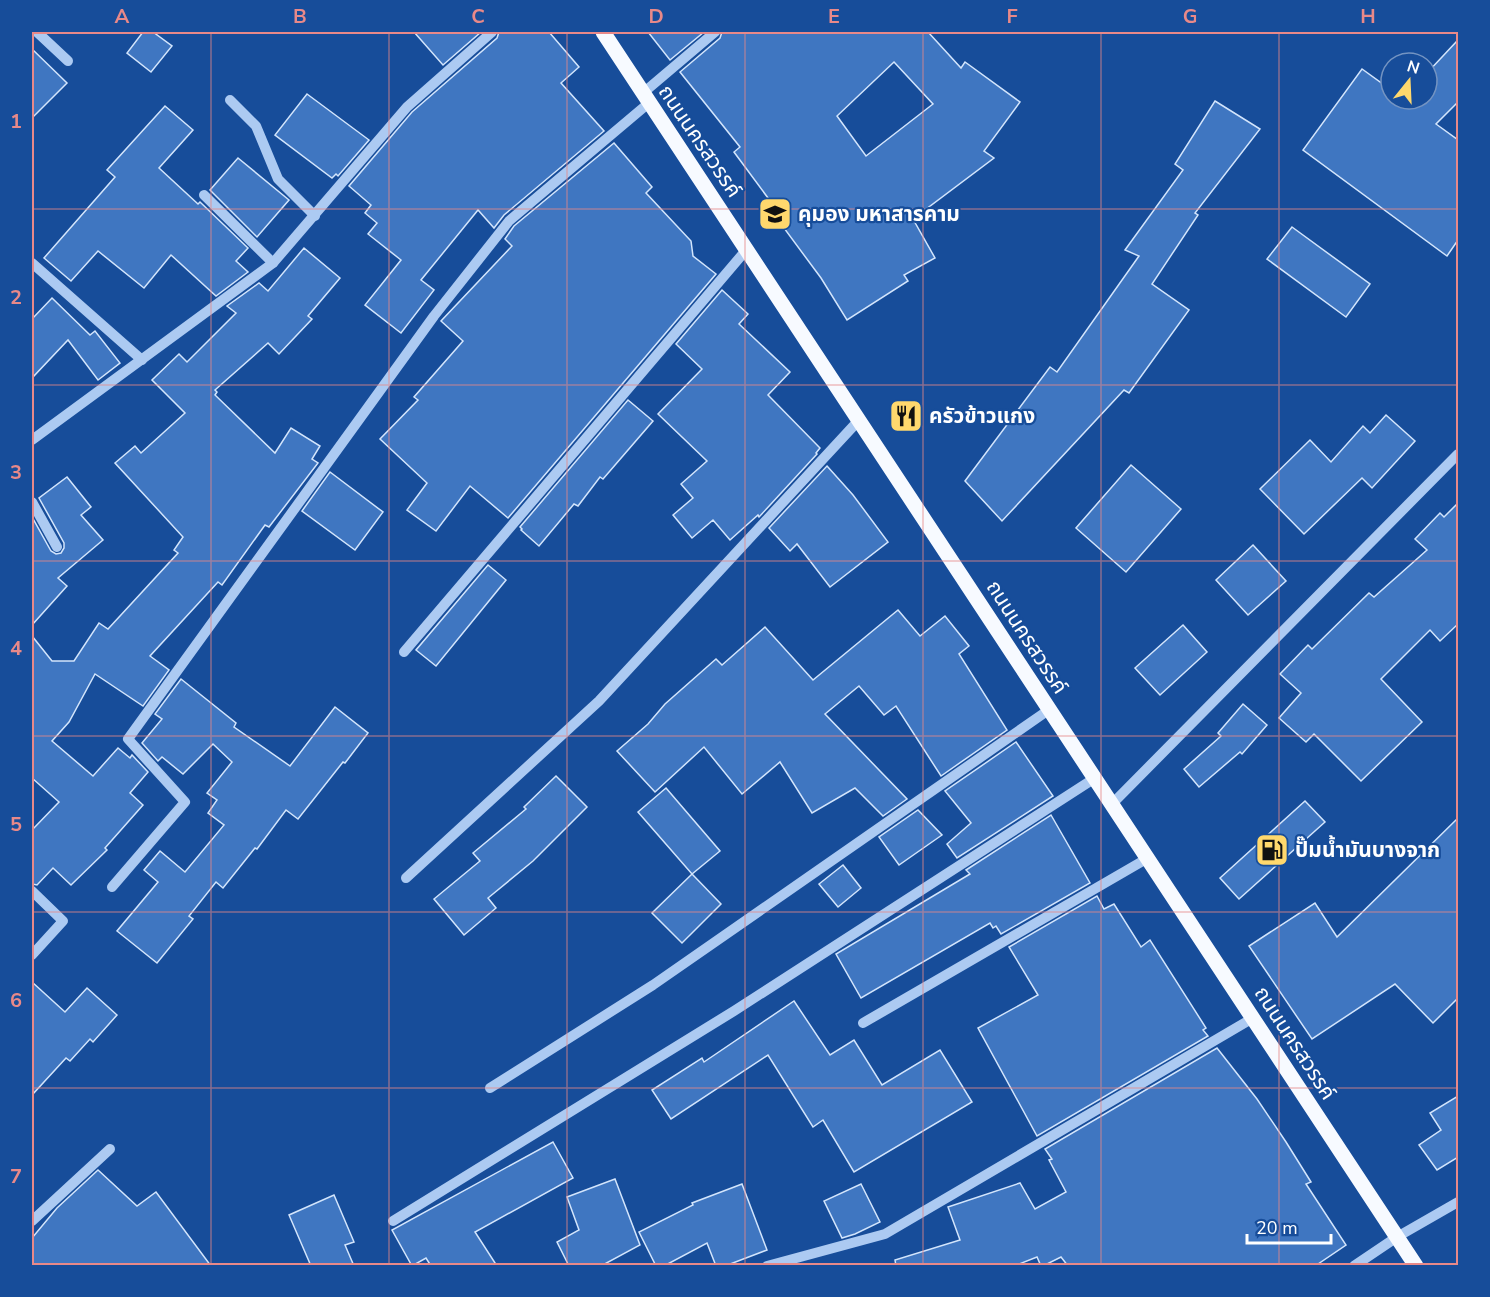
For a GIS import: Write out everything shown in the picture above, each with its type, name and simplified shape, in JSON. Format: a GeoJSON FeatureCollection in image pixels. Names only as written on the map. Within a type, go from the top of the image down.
{"type":"FeatureCollection","features":[{"type":"Feature","properties":{"kind":"main road","name":"ถนนนครสวรรค์"},"geometry":{"type":"LineString","coordinates":[[603,32],[1416,1266]]}},
{"type":"Feature","properties":{"kind":"street"},"geometry":{"type":"LineString","coordinates":[[37,32],[68,61]]}},
{"type":"Feature","properties":{"kind":"street"},"geometry":{"type":"LineString","coordinates":[[32,440],[273,263],[406,107],[492,32]]}},
{"type":"Feature","properties":{"kind":"street"},"geometry":{"type":"LineString","coordinates":[[112,887],[185,802],[128,739],[434,316],[509,221],[647,98],[715,32]]}},
{"type":"Feature","properties":{"kind":"street"},"geometry":{"type":"LineString","coordinates":[[230,100],[256,126],[278,179],[315,216]]}},
{"type":"Feature","properties":{"kind":"street"},"geometry":{"type":"LineString","coordinates":[[204,195],[273,263]]}},
{"type":"Feature","properties":{"kind":"street"},"geometry":{"type":"LineString","coordinates":[[404,652],[747,249]]}},
{"type":"Feature","properties":{"kind":"street"},"geometry":{"type":"LineString","coordinates":[[32,263],[142,360]]}},
{"type":"Feature","properties":{"kind":"street"},"geometry":{"type":"LineString","coordinates":[[406,878],[599,701],[859,420]]}},
{"type":"Feature","properties":{"kind":"street"},"geometry":{"type":"LineString","coordinates":[[1112,804],[1458,454]]}},
{"type":"Feature","properties":{"kind":"street"},"geometry":{"type":"LineString","coordinates":[[32,502],[57,547]]}},
{"type":"Feature","properties":{"kind":"street"},"geometry":{"type":"LineString","coordinates":[[490,1088],[653,985],[1050,709]]}},
{"type":"Feature","properties":{"kind":"street"},"geometry":{"type":"LineString","coordinates":[[393,1221],[734,1011],[1095,778]]}},
{"type":"Feature","properties":{"kind":"street"},"geometry":{"type":"LineString","coordinates":[[863,1023],[1148,858]]}},
{"type":"Feature","properties":{"kind":"street"},"geometry":{"type":"LineString","coordinates":[[32,891],[63,921],[32,956]]}},
{"type":"Feature","properties":{"kind":"street"},"geometry":{"type":"LineString","coordinates":[[767,1266],[885,1234],[1253,1018]]}},
{"type":"Feature","properties":{"kind":"street"},"geometry":{"type":"LineString","coordinates":[[32,1221],[110,1149]]}},
{"type":"Feature","properties":{"kind":"street"},"geometry":{"type":"LineString","coordinates":[[1354,1266],[1458,1202]]}},
{"type":"Feature","properties":{"kind":"building"},"geometry":{"type":"Polygon","coordinates":[[[143,32],[153,32],[172,46],[151,72],[127,53],[143,32]]]}},
{"type":"Feature","properties":{"kind":"building"},"geometry":{"type":"Polygon","coordinates":[[[414,32],[481,32],[443,65],[414,32]]]}},
{"type":"Feature","properties":{"kind":"building"},"geometry":{"type":"Polygon","coordinates":[[[499,32],[549,32],[579,67],[561,83],[604,131],[504,215],[494,228],[478,210],[421,280],[434,290],[401,333],[365,305],[401,260],[368,234],[377,223],[365,213],[371,205],[349,186],[412,112],[497,38],[499,32]]]}},
{"type":"Feature","properties":{"kind":"building"},"geometry":{"type":"Polygon","coordinates":[[[648,32],[704,32],[670,60],[648,32]]]}},
{"type":"Feature","properties":{"kind":"building"},"geometry":{"type":"Polygon","coordinates":[[[722,32],[928,32],[961,68],[965,62],[1020,102],[984,151],[994,158],[913,219],[935,258],[904,275],[908,281],[847,320],[821,278],[781,224],[785,221],[734,152],[740,147],[680,72],[720,38],[722,32]],[[894,62],[837,116],[866,156],[933,104],[894,62]]]}},
{"type":"Feature","properties":{"kind":"building"},"geometry":{"type":"Polygon","coordinates":[[[1458,40],[1458,102],[1436,124],[1458,140],[1458,240],[1447,256],[1303,150],[1362,69],[1379,81],[1379,111],[1439,111],[1439,60],[1458,40]]]}},
{"type":"Feature","properties":{"kind":"building"},"geometry":{"type":"Polygon","coordinates":[[[32,49],[67,83],[32,118],[32,49]]]}},
{"type":"Feature","properties":{"kind":"building"},"geometry":{"type":"Polygon","coordinates":[[[307,94],[369,140],[338,176],[336,174],[332,178],[275,135],[307,94]]]}},
{"type":"Feature","properties":{"kind":"building"},"geometry":{"type":"Polygon","coordinates":[[[1215,101],[1260,129],[1195,213],[1198,215],[1152,284],[1189,310],[1129,393],[1124,390],[1002,521],[965,481],[1050,367],[1057,372],[1139,256],[1125,250],[1183,170],[1175,164],[1215,101]]]}},
{"type":"Feature","properties":{"kind":"building"},"geometry":{"type":"Polygon","coordinates":[[[165,106],[193,130],[159,168],[198,204],[200,202],[248,248],[236,261],[248,272],[216,296],[171,255],[144,288],[98,251],[71,281],[44,258],[115,177],[107,170],[165,106]]]}},
{"type":"Feature","properties":{"kind":"building"},"geometry":{"type":"Polygon","coordinates":[[[614,143],[652,187],[646,193],[691,241],[693,256],[716,274],[508,518],[470,486],[436,531],[407,510],[427,483],[380,439],[418,400],[414,397],[463,341],[441,321],[512,246],[505,239],[514,226],[614,143]]]}},
{"type":"Feature","properties":{"kind":"building"},"geometry":{"type":"Polygon","coordinates":[[[238,158],[289,200],[257,237],[210,190],[238,158]]]}},
{"type":"Feature","properties":{"kind":"building"},"geometry":{"type":"Polygon","coordinates":[[[1292,227],[1370,284],[1346,317],[1267,259],[1292,227]]]}},
{"type":"Feature","properties":{"kind":"building"},"geometry":{"type":"Polygon","coordinates":[[[304,248],[340,278],[308,316],[312,319],[279,354],[268,343],[215,390],[217,392],[215,395],[275,453],[291,428],[320,446],[312,459],[318,463],[269,527],[265,525],[222,585],[218,582],[150,656],[169,670],[143,706],[95,674],[69,722],[52,741],[93,776],[118,748],[130,758],[132,755],[148,772],[130,793],[143,805],[105,848],[107,850],[71,885],[53,868],[37,885],[32,884],[32,830],[59,802],[32,778],[32,636],[52,661],[74,661],[99,623],[108,629],[178,553],[174,550],[183,537],[115,463],[135,446],[141,453],[185,413],[152,380],[179,354],[187,362],[236,313],[227,306],[259,283],[268,291],[304,248]]]}},
{"type":"Feature","properties":{"kind":"building"},"geometry":{"type":"Polygon","coordinates":[[[722,290],[748,314],[739,324],[790,372],[768,395],[820,448],[759,517],[758,515],[730,540],[713,520],[692,538],[673,515],[693,498],[681,484],[707,461],[658,414],[702,369],[676,344],[722,290]]]}},
{"type":"Feature","properties":{"kind":"building"},"geometry":{"type":"Polygon","coordinates":[[[52,298],[90,335],[95,331],[120,363],[98,380],[68,340],[32,378],[32,319],[52,298]]]}},
{"type":"Feature","properties":{"kind":"building"},"geometry":{"type":"Polygon","coordinates":[[[628,400],[653,421],[603,479],[600,477],[578,506],[574,504],[539,546],[520,527],[628,400]]]}},
{"type":"Feature","properties":{"kind":"building"},"geometry":{"type":"Polygon","coordinates":[[[1386,415],[1415,441],[1372,488],[1362,478],[1304,534],[1260,489],[1310,440],[1331,462],[1363,426],[1370,433],[1386,415]]]}},
{"type":"Feature","properties":{"kind":"building"},"geometry":{"type":"Polygon","coordinates":[[[1131,465],[1181,509],[1126,572],[1076,528],[1131,465]]]}},
{"type":"Feature","properties":{"kind":"building"},"geometry":{"type":"Polygon","coordinates":[[[827,466],[853,495],[888,542],[830,587],[797,544],[790,551],[769,528],[827,466]]]}},
{"type":"Feature","properties":{"kind":"building"},"geometry":{"type":"Polygon","coordinates":[[[330,472],[383,512],[355,550],[302,511],[330,472]]]}},
{"type":"Feature","properties":{"kind":"building"},"geometry":{"type":"Polygon","coordinates":[[[67,477],[91,507],[81,515],[103,540],[58,578],[67,586],[32,625],[32,517],[51,551],[56,554],[61,553],[64,543],[39,498],[67,477]]]}},
{"type":"Feature","properties":{"kind":"building"},"geometry":{"type":"Polygon","coordinates":[[[1458,503],[1458,624],[1440,641],[1430,630],[1381,679],[1422,722],[1361,781],[1314,734],[1306,742],[1279,718],[1301,693],[1280,674],[1308,645],[1312,649],[1369,593],[1374,597],[1427,550],[1415,539],[1440,513],[1444,517],[1458,503]]]}},
{"type":"Feature","properties":{"kind":"building"},"geometry":{"type":"Polygon","coordinates":[[[1253,545],[1286,581],[1248,615],[1216,580],[1253,545]]]}},
{"type":"Feature","properties":{"kind":"building"},"geometry":{"type":"Polygon","coordinates":[[[488,565],[506,580],[436,666],[416,650],[488,565]]]}},
{"type":"Feature","properties":{"kind":"building"},"geometry":{"type":"Polygon","coordinates":[[[898,610],[920,636],[945,616],[969,646],[959,654],[1007,730],[941,776],[896,706],[884,715],[859,686],[825,714],[907,799],[883,816],[855,788],[812,813],[780,762],[742,794],[704,747],[655,792],[617,751],[716,659],[722,665],[765,627],[813,680],[898,610]]]}},
{"type":"Feature","properties":{"kind":"building"},"geometry":{"type":"Polygon","coordinates":[[[1183,625],[1207,652],[1160,695],[1135,668],[1183,625]]]}},
{"type":"Feature","properties":{"kind":"building"},"geometry":{"type":"Polygon","coordinates":[[[181,679],[236,723],[234,727],[290,766],[335,707],[368,733],[298,819],[286,810],[257,849],[255,848],[223,888],[216,882],[189,916],[193,919],[157,963],[117,931],[158,882],[144,870],[160,851],[185,872],[224,825],[208,813],[217,800],[207,793],[232,762],[213,744],[183,774],[162,757],[158,761],[142,743],[162,719],[155,714],[181,679]]]}},
{"type":"Feature","properties":{"kind":"building"},"geometry":{"type":"Polygon","coordinates":[[[1243,704],[1267,725],[1242,754],[1240,752],[1199,787],[1184,769],[1221,736],[1218,733],[1243,704]]]}},
{"type":"Feature","properties":{"kind":"building"},"geometry":{"type":"Polygon","coordinates":[[[1016,742],[1053,796],[957,858],[947,844],[971,823],[945,791],[1016,742]]]}},
{"type":"Feature","properties":{"kind":"building"},"geometry":{"type":"Polygon","coordinates":[[[556,776],[587,807],[533,861],[488,898],[496,908],[464,935],[434,899],[480,861],[473,853],[526,809],[524,807],[556,776]]]}},
{"type":"Feature","properties":{"kind":"building"},"geometry":{"type":"Polygon","coordinates":[[[666,788],[720,851],[692,874],[638,812],[666,788]]]}},
{"type":"Feature","properties":{"kind":"building","name":"ปั๊มน้ำมันบางจาก"},"geometry":{"type":"Polygon","coordinates":[[[1305,801],[1325,822],[1239,899],[1220,878],[1305,801]]]}},
{"type":"Feature","properties":{"kind":"building"},"geometry":{"type":"Polygon","coordinates":[[[918,810],[942,835],[899,865],[879,837],[918,810]]]}},
{"type":"Feature","properties":{"kind":"building"},"geometry":{"type":"Polygon","coordinates":[[[1051,815],[1090,883],[1001,934],[996,926],[993,928],[990,923],[861,998],[836,954],[970,874],[966,870],[1051,815]]]}},
{"type":"Feature","properties":{"kind":"building"},"geometry":{"type":"Polygon","coordinates":[[[1458,818],[1458,998],[1433,1023],[1395,984],[1312,1039],[1249,946],[1315,903],[1337,937],[1458,818]]]}},
{"type":"Feature","properties":{"kind":"building"},"geometry":{"type":"Polygon","coordinates":[[[843,865],[861,888],[838,907],[819,884],[843,865]]]}},
{"type":"Feature","properties":{"kind":"building"},"geometry":{"type":"Polygon","coordinates":[[[692,874],[721,904],[682,943],[652,913],[692,874]]]}},
{"type":"Feature","properties":{"kind":"building"},"geometry":{"type":"Polygon","coordinates":[[[1097,896],[1104,909],[1114,904],[1141,947],[1150,940],[1206,1028],[1203,1030],[1208,1036],[1037,1136],[978,1028],[1038,995],[1009,947],[1097,896]]]}},
{"type":"Feature","properties":{"kind":"building"},"geometry":{"type":"Polygon","coordinates":[[[32,982],[65,1012],[87,988],[117,1015],[93,1042],[90,1039],[70,1061],[66,1058],[32,1095],[32,982]]]}},
{"type":"Feature","properties":{"kind":"building"},"geometry":{"type":"Polygon","coordinates":[[[794,1001],[830,1055],[854,1040],[882,1085],[940,1050],[972,1102],[854,1172],[823,1120],[813,1127],[768,1055],[671,1119],[652,1090],[702,1058],[704,1062],[794,1001]]]}},
{"type":"Feature","properties":{"kind":"building"},"geometry":{"type":"Polygon","coordinates":[[[1217,1048],[1257,1099],[1286,1142],[1311,1182],[1306,1184],[1346,1245],[1315,1266],[1068,1266],[1061,1257],[1041,1266],[1037,1257],[1014,1266],[896,1266],[895,1260],[960,1240],[948,1207],[1020,1183],[1035,1209],[1066,1192],[1049,1160],[1052,1159],[1045,1149],[1217,1048]]]}},
{"type":"Feature","properties":{"kind":"building"},"geometry":{"type":"Polygon","coordinates":[[[1458,1096],[1458,1157],[1437,1170],[1419,1145],[1441,1130],[1430,1113],[1458,1096]]]}},
{"type":"Feature","properties":{"kind":"building"},"geometry":{"type":"Polygon","coordinates":[[[553,1142],[573,1178],[475,1232],[497,1266],[431,1266],[426,1258],[412,1266],[392,1230],[553,1142]]]}},
{"type":"Feature","properties":{"kind":"building"},"geometry":{"type":"Polygon","coordinates":[[[98,1170],[137,1206],[156,1192],[211,1266],[32,1266],[32,1238],[57,1208],[98,1170]]]}},
{"type":"Feature","properties":{"kind":"building"},"geometry":{"type":"Polygon","coordinates":[[[615,1179],[640,1245],[601,1266],[569,1266],[557,1242],[579,1230],[567,1197],[615,1179]]]}},
{"type":"Feature","properties":{"kind":"building"},"geometry":{"type":"Polygon","coordinates":[[[742,1184],[767,1250],[725,1266],[716,1266],[707,1243],[664,1266],[656,1266],[639,1232],[693,1205],[692,1203],[742,1184]]]}},
{"type":"Feature","properties":{"kind":"building"},"geometry":{"type":"Polygon","coordinates":[[[861,1184],[880,1222],[842,1238],[824,1201],[861,1184]]]}},
{"type":"Feature","properties":{"kind":"building"},"geometry":{"type":"Polygon","coordinates":[[[334,1195],[354,1242],[345,1245],[354,1266],[311,1266],[289,1215],[334,1195]]]}},
{"type":"Feature","properties":{"kind":"place","name":"คุมอง มหาสารคาม"},"geometry":{"type":"Point","coordinates":[775,214]}},
{"type":"Feature","properties":{"kind":"place","name":"ครัวข้าวแกง"},"geometry":{"type":"Point","coordinates":[906,416]}},
{"type":"Feature","properties":{"kind":"place","name":"ปั๊มน้ำมันบางจาก"},"geometry":{"type":"Point","coordinates":[1272,850]}}]}
